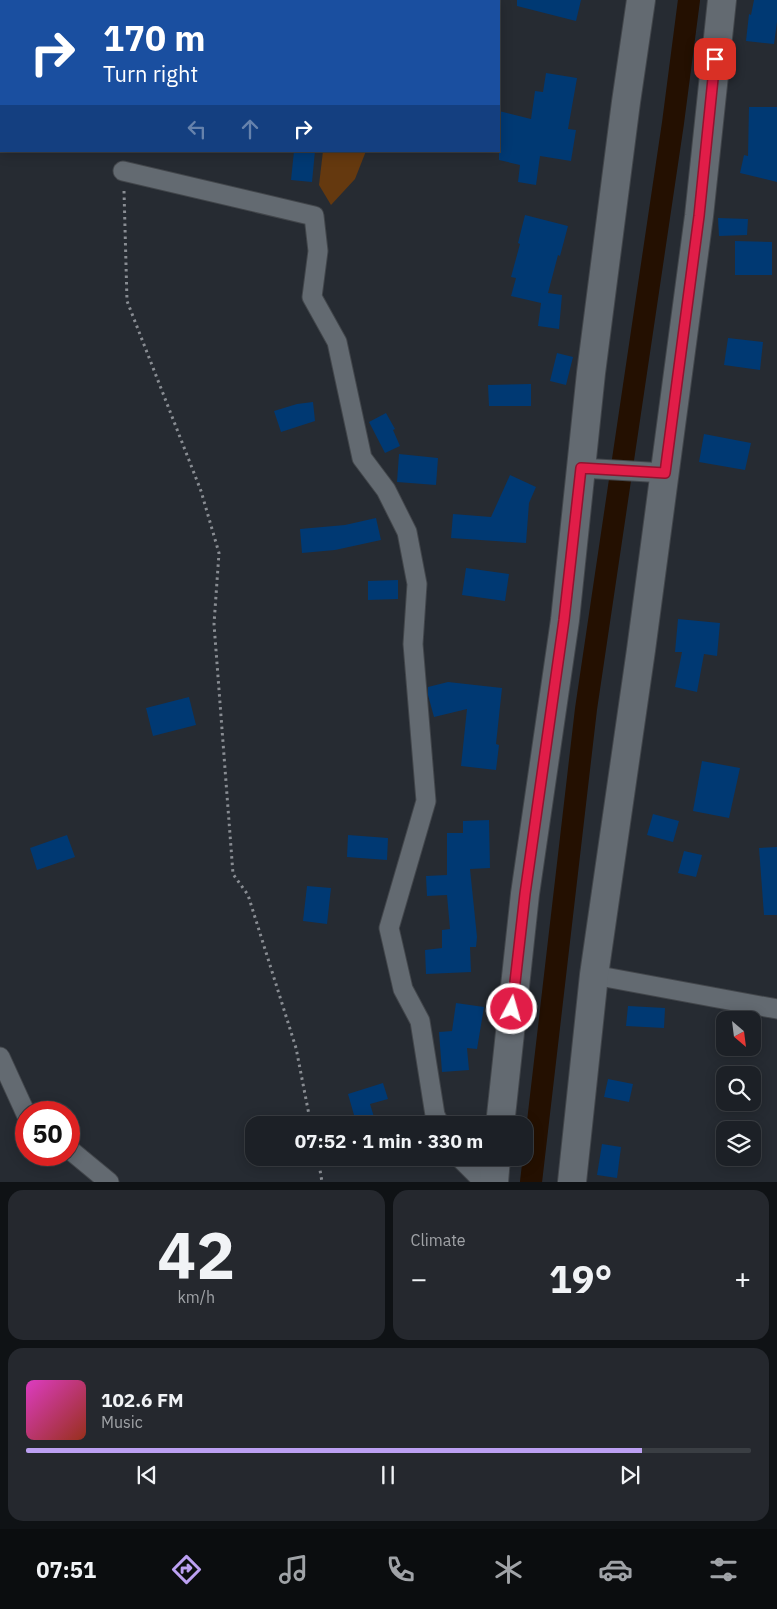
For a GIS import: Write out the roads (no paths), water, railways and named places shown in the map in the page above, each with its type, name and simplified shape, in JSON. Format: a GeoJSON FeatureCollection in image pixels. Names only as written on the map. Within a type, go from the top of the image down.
{"type":"FeatureCollection","features":[{"type":"Feature","properties":{"kind":"main road"},"geometry":{"type":"LineString","coordinates":[[501,1116],[525,894],[564,620],[592,468],[607,247],[641,0]]}},
{"type":"Feature","properties":{"kind":"main road"},"geometry":{"type":"LineString","coordinates":[[572,1182],[594,975],[642,650],[699,216],[722,0]]}},
{"type":"Feature","properties":{"kind":"main road"},"geometry":{"type":"LineString","coordinates":[[494,1182],[495,1166]]}},
{"type":"Feature","properties":{"kind":"street"},"geometry":{"type":"LineString","coordinates":[[123,171],[314,216],[318,251],[312,297],[337,342],[362,458],[386,490],[407,532],[417,584],[413,644],[426,801],[389,928],[403,989],[420,1021],[436,1116]]}},
{"type":"Feature","properties":{"kind":"street"},"geometry":{"type":"LineString","coordinates":[[592,468],[665,473]]}},
{"type":"Feature","properties":{"kind":"street"},"geometry":{"type":"LineString","coordinates":[[594,975],[777,1009]]}},
{"type":"Feature","properties":{"kind":"street"},"geometry":{"type":"LineString","coordinates":[[0,1057],[20,1101]]}},
{"type":"Feature","properties":{"kind":"street"},"geometry":{"type":"LineString","coordinates":[[80,1158],[109,1182]]}},
{"type":"Feature","properties":{"kind":"street"},"geometry":{"type":"LineString","coordinates":[[468,1166],[479,1177],[481,1182]]}},
{"type":"Feature","properties":{"kind":"waterway"},"geometry":{"type":"LineString","coordinates":[[531,1182],[586,709],[673,123],[689,0]]}}]}
